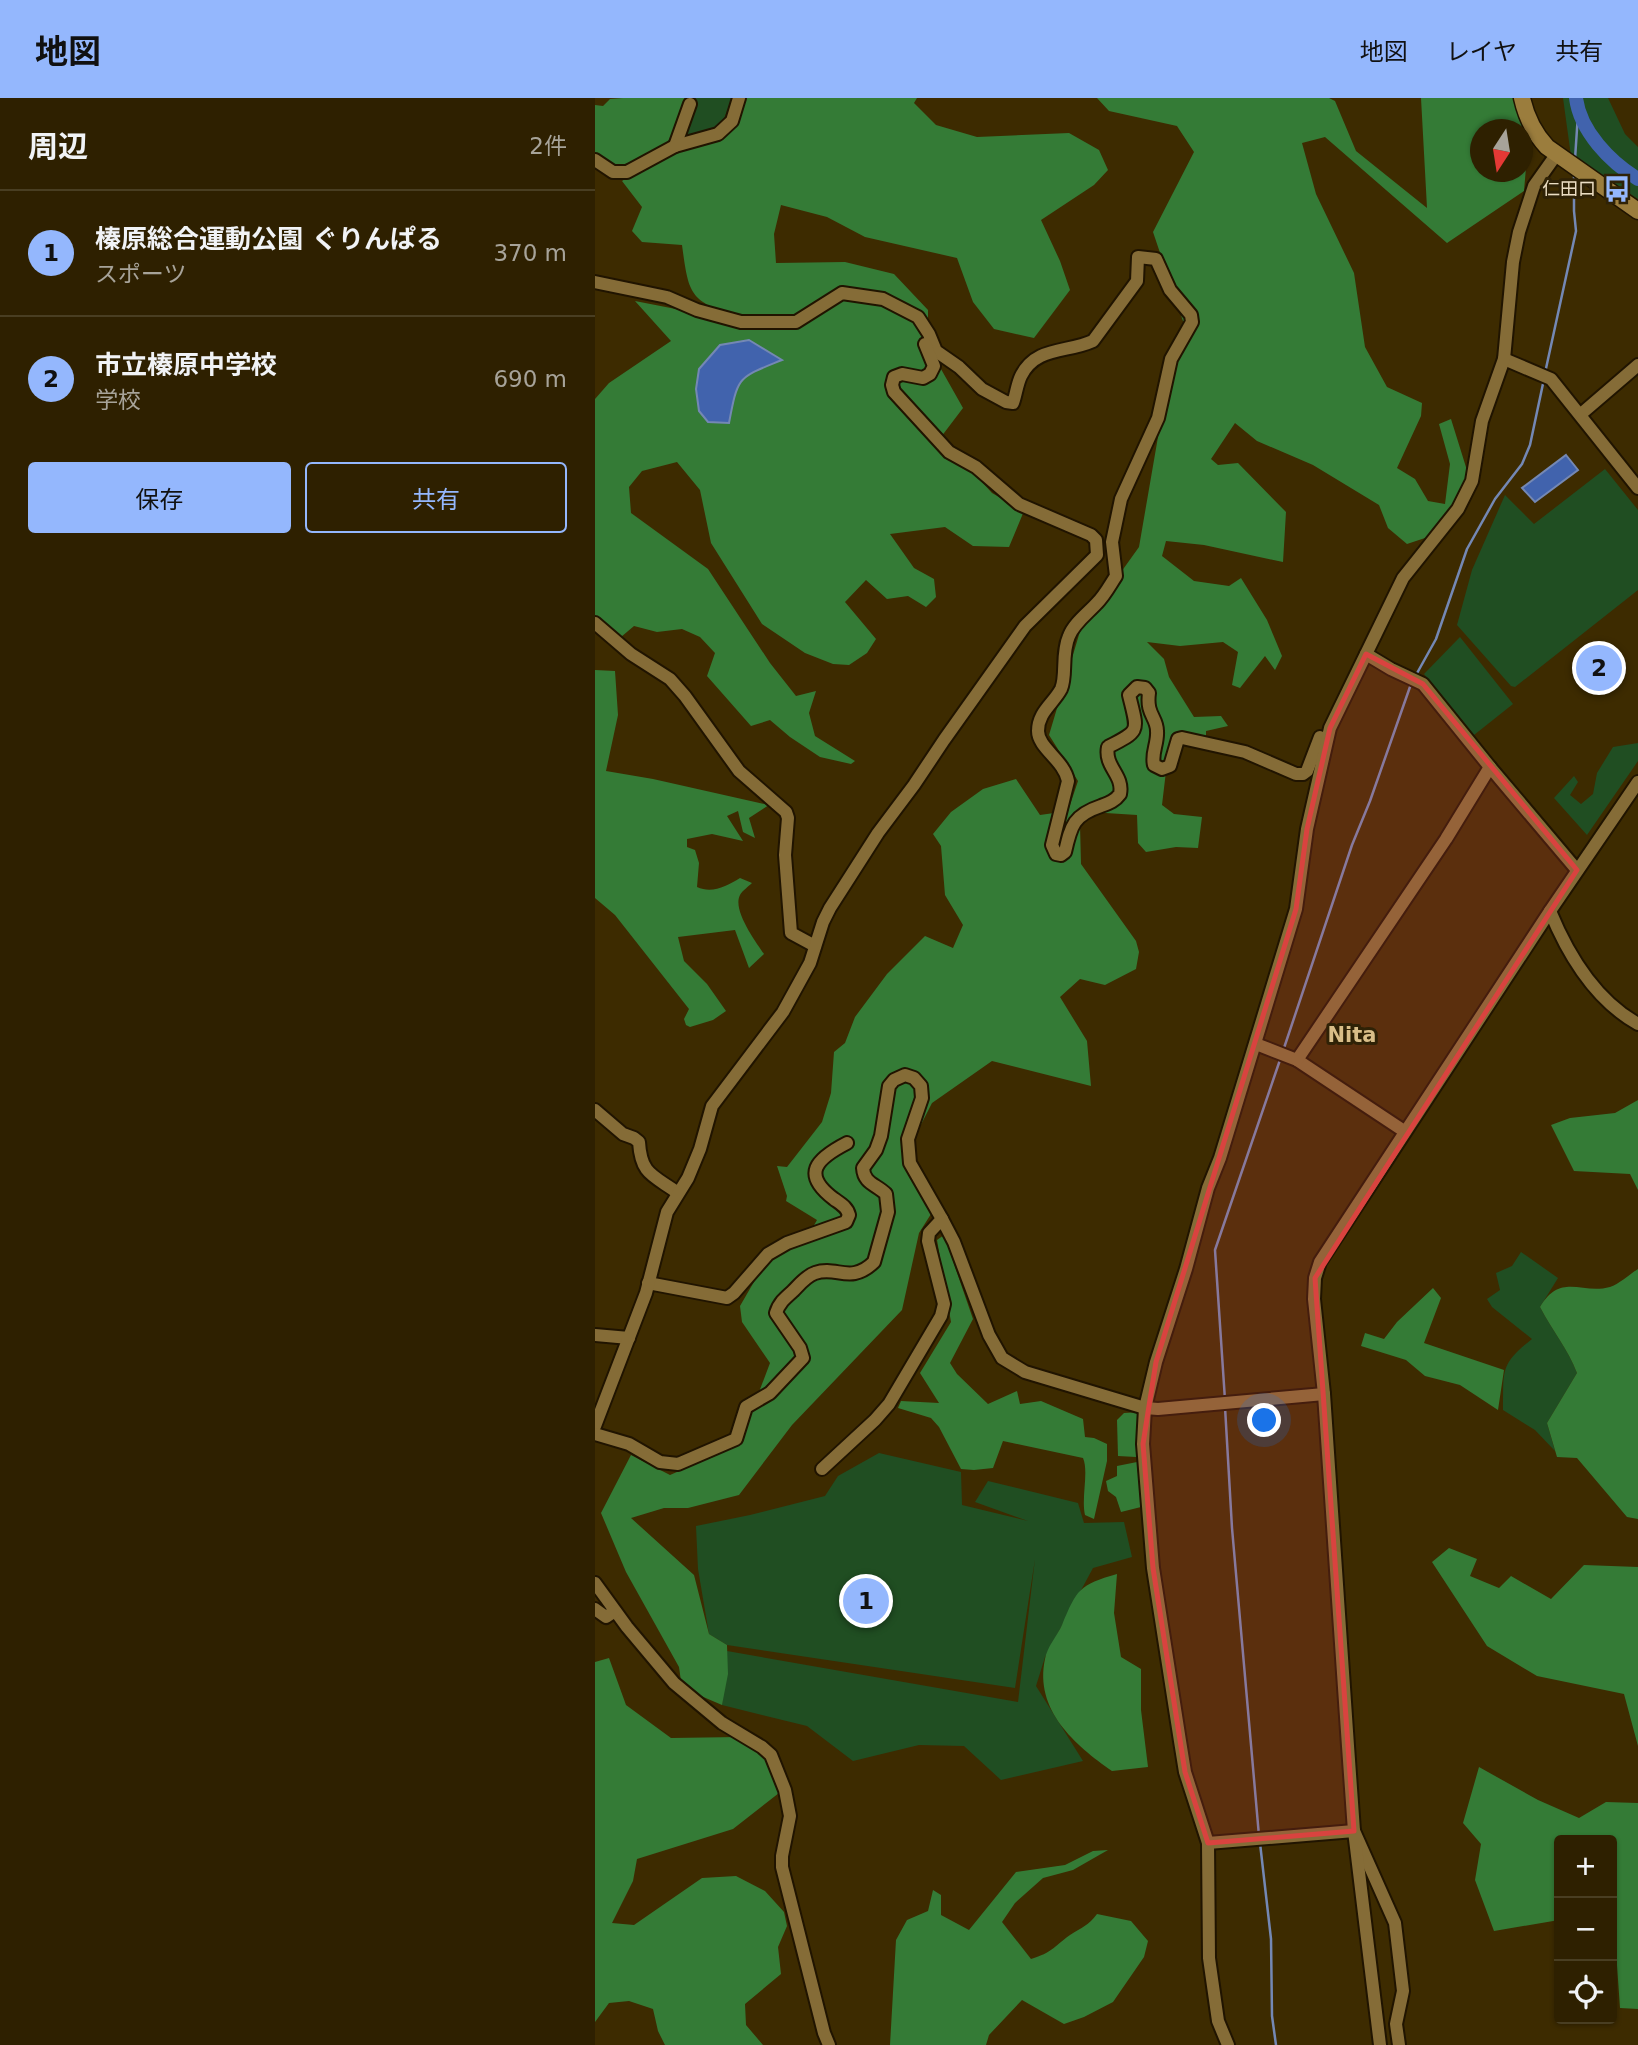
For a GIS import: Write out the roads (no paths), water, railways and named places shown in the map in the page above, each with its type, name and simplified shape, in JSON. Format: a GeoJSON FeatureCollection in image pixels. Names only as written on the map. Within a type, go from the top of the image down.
{"type":"FeatureCollection","features":[{"type":"Feature","properties":{"kind":"main road"},"geometry":{"type":"LineString","coordinates":[[1522,98],[1538,138],[1568,164],[1638,211]]}},
{"type":"Feature","properties":{"kind":"street"},"geometry":{"type":"LineString","coordinates":[[595,160],[613,172],[627,172],[675,146],[718,134],[732,121],[739,98]]}},
{"type":"Feature","properties":{"kind":"street"},"geometry":{"type":"LineString","coordinates":[[675,146],[689,104]]}},
{"type":"Feature","properties":{"kind":"street"},"geometry":{"type":"LineString","coordinates":[[1228,2045],[1218,2021],[1209,1958],[1208,1843],[1185,1772],[1153,1568],[1143,1444],[1145,1408],[1208,1188],[1256,1044],[1296,908],[1309,816],[1330,728],[1403,579],[1458,509],[1472,481],[1482,421],[1504,359],[1513,262],[1519,232],[1535,186],[1568,164]]}},
{"type":"Feature","properties":{"kind":"street"},"geometry":{"type":"LineString","coordinates":[[595,282],[667,297],[697,310],[741,322],[796,322],[842,293],[883,299],[918,317],[936,351],[959,366],[982,389],[1013,403],[1021,376],[1037,358],[1056,349],[1083,346],[1093,341],[1137,281],[1138,257],[1156,259],[1170,290],[1191,315],[1192,321],[1171,359],[1158,418],[1121,499],[1113,532],[1116,576],[1100,601],[1070,632],[1063,655],[1064,682],[1040,719],[1037,733],[1066,772],[1067,781],[1052,845],[1056,854],[1061,855],[1065,852],[1076,819],[1086,811],[1116,800],[1120,794],[1119,777],[1109,765],[1108,747],[1127,739],[1132,733],[1135,724],[1129,695],[1136,687],[1145,688],[1149,693],[1147,707],[1158,728],[1152,757],[1154,765],[1162,769],[1170,766],[1178,739],[1182,738],[1245,752],[1296,774],[1303,774],[1307,771],[1322,731],[1330,728]]}},
{"type":"Feature","properties":{"kind":"street"},"geometry":{"type":"LineString","coordinates":[[595,1426],[648,1283],[667,1212],[688,1178],[712,1106],[783,1012],[810,963],[830,908],[878,833],[1025,626],[1097,555],[1096,540],[1091,535],[1019,504],[976,467],[949,452],[894,392],[894,377],[902,374],[923,378],[930,374],[934,366],[909,313]]}},
{"type":"Feature","properties":{"kind":"street"},"geometry":{"type":"LineString","coordinates":[[1504,359],[1545,376],[1581,414],[1638,488]]}},
{"type":"Feature","properties":{"kind":"street"},"geometry":{"type":"LineString","coordinates":[[1581,414],[1638,365]]}},
{"type":"Feature","properties":{"kind":"street"},"geometry":{"type":"LineString","coordinates":[[1096,540],[1113,532]]}},
{"type":"Feature","properties":{"kind":"street"},"geometry":{"type":"LineString","coordinates":[[595,623],[631,654],[670,679],[739,771],[786,812],[786,878],[791,933],[815,946]]}},
{"type":"Feature","properties":{"kind":"street"},"geometry":{"type":"LineString","coordinates":[[1366,654],[1423,684],[1577,870]]}},
{"type":"Feature","properties":{"kind":"street"},"geometry":{"type":"LineString","coordinates":[[1297,1060],[1446,839],[1490,767]]}},
{"type":"Feature","properties":{"kind":"street"},"geometry":{"type":"LineString","coordinates":[[1380,2045],[1354,1831],[1324,1394],[1314,1299],[1315,1278],[1320,1262],[1404,1131],[1638,782]]}},
{"type":"Feature","properties":{"kind":"street"},"geometry":{"type":"LineString","coordinates":[[1550,911],[1564,945],[1583,974],[1621,1013],[1638,1024]]}},
{"type":"Feature","properties":{"kind":"street"},"geometry":{"type":"LineString","coordinates":[[1256,1044],[1297,1060],[1404,1131]]}},
{"type":"Feature","properties":{"kind":"street"},"geometry":{"type":"LineString","coordinates":[[595,1434],[629,1444],[660,1462],[678,1464],[736,1439],[746,1408],[770,1392],[803,1358],[800,1348],[776,1313],[779,1304],[815,1273],[852,1274],[867,1269],[874,1262],[889,1206],[886,1194],[863,1177],[863,1168],[876,1150],[881,1136],[889,1086],[894,1080],[905,1075],[914,1078],[921,1086],[922,1098],[908,1139],[909,1163],[954,1242],[989,1335],[1002,1358],[1024,1372],[1145,1408],[1324,1394]]}},
{"type":"Feature","properties":{"kind":"street"},"geometry":{"type":"LineString","coordinates":[[595,1110],[623,1134],[639,1142],[640,1162],[678,1193]]}},
{"type":"Feature","properties":{"kind":"street"},"geometry":{"type":"LineString","coordinates":[[648,1283],[727,1298],[768,1254],[787,1243],[846,1222],[848,1210],[823,1190],[814,1173],[817,1165],[829,1153],[847,1143]]}},
{"type":"Feature","properties":{"kind":"street"},"geometry":{"type":"LineString","coordinates":[[822,1469],[889,1404],[941,1316],[944,1304],[928,1241],[929,1233],[941,1219]]}},
{"type":"Feature","properties":{"kind":"street"},"geometry":{"type":"LineString","coordinates":[[595,1335],[629,1338]]}},
{"type":"Feature","properties":{"kind":"street"},"geometry":{"type":"LineString","coordinates":[[595,1583],[674,1683],[722,1723],[762,1747],[776,1764],[790,1816],[782,1867],[829,2045]]}},
{"type":"Feature","properties":{"kind":"street"},"geometry":{"type":"LineString","coordinates":[[595,1609],[606,1617],[615,1611]]}},
{"type":"Feature","properties":{"kind":"street"},"geometry":{"type":"LineString","coordinates":[[1208,1843],[1354,1831]]}},
{"type":"Feature","properties":{"kind":"street"},"geometry":{"type":"LineString","coordinates":[[1354,1831],[1395,1923],[1403,1991],[1396,2024],[1399,2045]]}},
{"type":"Feature","properties":{"kind":"water"},"geometry":{"type":"Polygon","coordinates":[[[749,340],[782,360],[742,380],[735,395],[729,423],[708,422],[699,411],[696,389],[699,369],[720,345],[749,340]]]}},
{"type":"Feature","properties":{"kind":"water"},"geometry":{"type":"Polygon","coordinates":[[[1566,455],[1578,470],[1535,502],[1522,488],[1566,455]]]}},
{"type":"Feature","properties":{"kind":"waterway"},"geometry":{"type":"LineString","coordinates":[[1576,98],[1583,122],[1590,134],[1607,155],[1638,179]]}},
{"type":"Feature","properties":{"kind":"waterway"},"geometry":{"type":"LineString","coordinates":[[1575,159],[1578,114]]}},
{"type":"Feature","properties":{"kind":"waterway"},"geometry":{"type":"LineString","coordinates":[[1545,373],[1576,231],[1574,173]]}},
{"type":"Feature","properties":{"kind":"waterway"},"geometry":{"type":"LineString","coordinates":[[1416,675],[1436,639],[1467,549],[1495,499],[1522,464],[1530,445],[1544,379]]}},
{"type":"Feature","properties":{"kind":"waterway"},"geometry":{"type":"LineString","coordinates":[[1283,1051],[1352,845],[1411,684]]}},
{"type":"Feature","properties":{"kind":"waterway"},"geometry":{"type":"LineString","coordinates":[[1225,1400],[1215,1250],[1281,1057]]}},
{"type":"Feature","properties":{"kind":"waterway"},"geometry":{"type":"LineString","coordinates":[[1225,1407],[1232,1528],[1259,1836]]}},
{"type":"Feature","properties":{"kind":"waterway"},"geometry":{"type":"LineString","coordinates":[[1260,1843],[1271,1939],[1272,2016],[1276,2045]]}},
{"type":"Feature","properties":{"kind":"place","name":"仁田口"},"geometry":{"type":"Point","coordinates":[1617,189]}},
{"type":"Feature","properties":{"kind":"place","name":"市立榛原中学校"},"geometry":{"type":"Point","coordinates":[1599,668]}},
{"type":"Feature","properties":{"kind":"place","name":"榛原総合運動公園 ぐりんぱる"},"geometry":{"type":"Point","coordinates":[866,1601]}},
{"type":"Feature","properties":{"kind":"district","name":"Nita"},"geometry":{"type":"Point","coordinates":[1352,1035]}}]}
